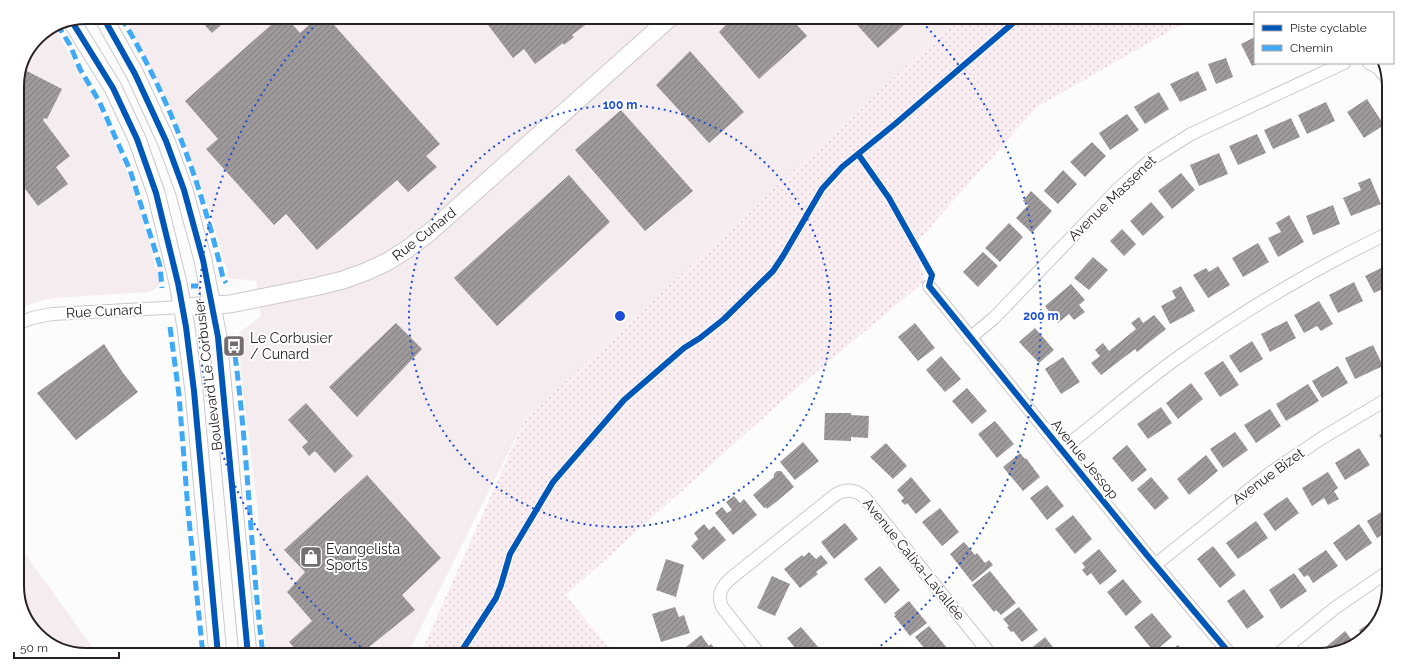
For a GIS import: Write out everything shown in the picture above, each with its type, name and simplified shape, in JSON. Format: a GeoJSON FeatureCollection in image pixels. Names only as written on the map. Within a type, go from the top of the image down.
{"type":"FeatureCollection","features":[{"type":"Feature","properties":{"kind":"street","name":"Boulevard Le Corbusier"},"geometry":{"type":"LineString","coordinates":[[107,24],[135,74],[168,147],[184,190],[193,221],[213,305],[222,376],[247,648]]}},
{"type":"Feature","properties":{"kind":"street","name":"Rue Cunard"},"geometry":{"type":"LineString","coordinates":[[24,321],[52,314],[230,304],[327,284],[365,272],[397,256],[416,243],[663,24]]}},
{"type":"Feature","properties":{"kind":"street","name":"Boulevard Le Corbusier"},"geometry":{"type":"LineString","coordinates":[[74,26],[113,88],[143,153],[156,193],[165,228],[183,307],[194,391],[217,648]]}},
{"type":"Feature","properties":{"kind":"street","name":"Avenue Massenet"},"geometry":{"type":"LineString","coordinates":[[970,338],[994,318],[1119,188],[1153,158],[1190,134],[1342,64]]}},
{"type":"Feature","properties":{"kind":"street"},"geometry":{"type":"LineString","coordinates":[[1371,64],[1380,70]]}},
{"type":"Feature","properties":{"kind":"street"},"geometry":{"type":"LineString","coordinates":[[1062,450],[1172,362],[1243,314],[1272,295],[1319,268],[1382,236]]}},
{"type":"Feature","properties":{"kind":"street","name":"Avenue Jessop"},"geometry":{"type":"LineString","coordinates":[[929,286],[1155,565],[1225,648]]}},
{"type":"Feature","properties":{"kind":"street","name":"Avenue Bizet"},"geometry":{"type":"LineString","coordinates":[[1155,565],[1270,473],[1322,438],[1382,402]]}},
{"type":"Feature","properties":{"kind":"street","name":"Avenue Calixa-Lavallée"},"geometry":{"type":"LineString","coordinates":[[754,648],[722,607],[719,600],[722,588],[730,579],[835,495],[846,490],[858,492],[864,497],[986,648]]}},
{"type":"Feature","properties":{"kind":"street"},"geometry":{"type":"LineString","coordinates":[[1286,648],[1335,608],[1382,576]]}},
{"type":"Feature","properties":{"kind":"shaded area"},"geometry":{"type":"Polygon","coordinates":[[[128,24],[951,24],[525,419],[410,648],[266,648],[263,624],[257,503],[241,376],[239,333],[261,316],[256,281],[229,278],[211,215],[178,126],[153,72],[128,24]]]}},
{"type":"Feature","properties":{"kind":"shaded area"},"geometry":{"type":"Polygon","coordinates":[[[951,24],[1182,24],[1037,107],[916,243],[925,281],[782,401],[566,595],[608,648],[423,648],[525,419],[951,24]]]}},
{"type":"Feature","properties":{"kind":"shaded area"},"geometry":{"type":"Polygon","coordinates":[[[57,31],[95,100],[126,169],[150,243],[155,269],[162,268],[162,276],[160,284],[155,289],[148,292],[55,298],[24,307],[24,82],[30,59],[37,48],[45,39],[57,31]]]}},
{"type":"Feature","properties":{"kind":"shaded area"},"geometry":{"type":"Polygon","coordinates":[[[24,552],[93,648],[70,646],[59,642],[39,627],[30,613],[25,598],[24,552]]]}},
{"type":"Feature","properties":{"kind":"building"},"geometry":{"type":"Polygon","coordinates":[[[204,24],[222,24],[212,33],[204,24]]]}},
{"type":"Feature","properties":{"kind":"building"},"geometry":{"type":"Polygon","coordinates":[[[272,24],[292,24],[300,33],[310,24],[333,24],[440,144],[426,156],[437,167],[408,192],[397,180],[317,250],[286,214],[274,225],[206,149],[218,139],[185,101],[272,24]]]}},
{"type":"Feature","properties":{"kind":"building"},"geometry":{"type":"Polygon","coordinates":[[[487,24],[587,24],[572,35],[574,37],[564,45],[563,43],[535,64],[524,49],[513,58],[487,24]]]}},
{"type":"Feature","properties":{"kind":"building"},"geometry":{"type":"Polygon","coordinates":[[[726,24],[796,24],[807,36],[759,79],[719,32],[726,24]]]}},
{"type":"Feature","properties":{"kind":"building"},"geometry":{"type":"Polygon","coordinates":[[[856,24],[905,24],[878,48],[856,24]]]}},
{"type":"Feature","properties":{"kind":"building"},"geometry":{"type":"Polygon","coordinates":[[[1254,38],[1254,64],[1257,64],[1252,66],[1241,44],[1254,38]]]}},
{"type":"Feature","properties":{"kind":"building"},"geometry":{"type":"Polygon","coordinates":[[[690,51],[744,112],[709,143],[656,85],[690,51]]]}},
{"type":"Feature","properties":{"kind":"building"},"geometry":{"type":"Polygon","coordinates":[[[1226,58],[1233,77],[1216,84],[1208,64],[1226,58]]]}},
{"type":"Feature","properties":{"kind":"building"},"geometry":{"type":"Polygon","coordinates":[[[26,70],[62,89],[47,119],[44,118],[43,120],[70,156],[56,167],[68,184],[38,206],[24,187],[24,82],[26,70]]]}},
{"type":"Feature","properties":{"kind":"building"},"geometry":{"type":"Polygon","coordinates":[[[1198,71],[1207,90],[1180,102],[1170,84],[1198,71]]]}},
{"type":"Feature","properties":{"kind":"building"},"geometry":{"type":"Polygon","coordinates":[[[1159,92],[1169,109],[1145,124],[1134,107],[1159,92]]]}},
{"type":"Feature","properties":{"kind":"building"},"geometry":{"type":"Polygon","coordinates":[[[1367,99],[1382,122],[1382,126],[1364,138],[1347,112],[1367,99]]]}},
{"type":"Feature","properties":{"kind":"building"},"geometry":{"type":"Polygon","coordinates":[[[1326,102],[1335,121],[1307,134],[1298,115],[1326,102]]]}},
{"type":"Feature","properties":{"kind":"building"},"geometry":{"type":"Polygon","coordinates":[[[621,110],[693,191],[645,231],[575,150],[621,110]]]}},
{"type":"Feature","properties":{"kind":"building"},"geometry":{"type":"Polygon","coordinates":[[[1127,114],[1139,130],[1110,150],[1099,133],[1127,114]]]}},
{"type":"Feature","properties":{"kind":"building"},"geometry":{"type":"Polygon","coordinates":[[[1291,118],[1300,137],[1273,149],[1264,130],[1291,118]]]}},
{"type":"Feature","properties":{"kind":"building"},"geometry":{"type":"Polygon","coordinates":[[[1257,134],[1266,153],[1238,165],[1229,146],[1257,134]]]}},
{"type":"Feature","properties":{"kind":"building"},"geometry":{"type":"Polygon","coordinates":[[[1092,142],[1106,156],[1085,177],[1070,162],[1092,142]]]}},
{"type":"Feature","properties":{"kind":"building"},"geometry":{"type":"Polygon","coordinates":[[[1219,153],[1228,174],[1199,186],[1190,165],[1219,153]]]}},
{"type":"Feature","properties":{"kind":"building"},"geometry":{"type":"Polygon","coordinates":[[[1063,170],[1077,184],[1058,204],[1044,191],[1063,170]]]}},
{"type":"Feature","properties":{"kind":"building"},"geometry":{"type":"Polygon","coordinates":[[[1181,173],[1195,190],[1172,209],[1158,191],[1181,173]]]}},
{"type":"Feature","properties":{"kind":"building"},"geometry":{"type":"Polygon","coordinates":[[[569,175],[610,222],[497,326],[454,278],[569,175]]]}},
{"type":"Feature","properties":{"kind":"building"},"geometry":{"type":"Polygon","coordinates":[[[1370,178],[1381,204],[1351,216],[1343,198],[1361,190],[1358,183],[1370,178]]]}},
{"type":"Feature","properties":{"kind":"building"},"geometry":{"type":"Polygon","coordinates":[[[1031,191],[1052,211],[1032,233],[1016,218],[1028,205],[1023,201],[1031,191]]]}},
{"type":"Feature","properties":{"kind":"building"},"geometry":{"type":"Polygon","coordinates":[[[1151,202],[1164,217],[1143,236],[1130,221],[1151,202]]]}},
{"type":"Feature","properties":{"kind":"building"},"geometry":{"type":"Polygon","coordinates":[[[1333,205],[1340,224],[1313,235],[1306,216],[1333,205]]]}},
{"type":"Feature","properties":{"kind":"building"},"geometry":{"type":"Polygon","coordinates":[[[1289,215],[1304,242],[1278,257],[1268,238],[1281,232],[1276,223],[1289,215]]]}},
{"type":"Feature","properties":{"kind":"building"},"geometry":{"type":"Polygon","coordinates":[[[1009,223],[1023,237],[1000,262],[985,248],[1009,223]]]}},
{"type":"Feature","properties":{"kind":"building"},"geometry":{"type":"Polygon","coordinates":[[[1122,229],[1136,244],[1124,256],[1110,241],[1122,229]]]}},
{"type":"Feature","properties":{"kind":"building"},"geometry":{"type":"Polygon","coordinates":[[[1258,243],[1269,262],[1243,277],[1232,258],[1258,243]]]}},
{"type":"Feature","properties":{"kind":"building"},"geometry":{"type":"Polygon","coordinates":[[[983,252],[998,266],[978,287],[963,272],[983,252]]]}},
{"type":"Feature","properties":{"kind":"building"},"geometry":{"type":"Polygon","coordinates":[[[1093,257],[1108,270],[1089,290],[1074,278],[1093,257]]]}},
{"type":"Feature","properties":{"kind":"building"},"geometry":{"type":"Polygon","coordinates":[[[1218,266],[1230,285],[1208,298],[1193,275],[1206,268],[1209,272],[1218,266]]]}},
{"type":"Feature","properties":{"kind":"building"},"geometry":{"type":"Polygon","coordinates":[[[1382,268],[1382,289],[1374,293],[1365,276],[1382,268]]]}},
{"type":"Feature","properties":{"kind":"building"},"geometry":{"type":"Polygon","coordinates":[[[1354,282],[1363,301],[1338,313],[1329,295],[1354,282]]]}},
{"type":"Feature","properties":{"kind":"building"},"geometry":{"type":"Polygon","coordinates":[[[1071,284],[1085,300],[1079,305],[1085,312],[1074,320],[1069,314],[1058,323],[1045,306],[1071,284]]]}},
{"type":"Feature","properties":{"kind":"building"},"geometry":{"type":"Polygon","coordinates":[[[1181,286],[1195,311],[1170,324],[1161,306],[1176,298],[1172,291],[1181,286]]]}},
{"type":"Feature","properties":{"kind":"building"},"geometry":{"type":"Polygon","coordinates":[[[1319,301],[1333,324],[1321,331],[1317,326],[1304,333],[1294,315],[1319,301]]]}},
{"type":"Feature","properties":{"kind":"building"},"geometry":{"type":"Polygon","coordinates":[[[1154,315],[1166,329],[1137,352],[1135,349],[1101,375],[1091,363],[1100,356],[1095,350],[1103,343],[1109,351],[1136,329],[1131,323],[1139,317],[1143,323],[1154,315]]]}},
{"type":"Feature","properties":{"kind":"building"},"geometry":{"type":"Polygon","coordinates":[[[1287,321],[1296,338],[1270,352],[1261,334],[1287,321]]]}},
{"type":"Feature","properties":{"kind":"building"},"geometry":{"type":"Polygon","coordinates":[[[396,323],[422,349],[357,417],[329,387],[396,323]]]}},
{"type":"Feature","properties":{"kind":"building"},"geometry":{"type":"Polygon","coordinates":[[[915,323],[935,348],[918,361],[898,337],[915,323]]]}},
{"type":"Feature","properties":{"kind":"building"},"geometry":{"type":"Polygon","coordinates":[[[1035,328],[1054,350],[1039,363],[1019,342],[1035,328]]]}},
{"type":"Feature","properties":{"kind":"building"},"geometry":{"type":"Polygon","coordinates":[[[1252,341],[1263,359],[1240,373],[1229,356],[1252,341]]]}},
{"type":"Feature","properties":{"kind":"building"},"geometry":{"type":"Polygon","coordinates":[[[104,344],[123,373],[138,392],[76,440],[37,393],[104,344]]]}},
{"type":"Feature","properties":{"kind":"building"},"geometry":{"type":"Polygon","coordinates":[[[1373,345],[1382,366],[1355,379],[1345,358],[1373,345]]]}},
{"type":"Feature","properties":{"kind":"building"},"geometry":{"type":"Polygon","coordinates":[[[941,356],[961,379],[945,392],[926,370],[941,356]]]}},
{"type":"Feature","properties":{"kind":"building"},"geometry":{"type":"Polygon","coordinates":[[[1063,357],[1080,382],[1061,394],[1045,369],[1063,357]]]}},
{"type":"Feature","properties":{"kind":"building"},"geometry":{"type":"Polygon","coordinates":[[[1223,361],[1239,385],[1220,397],[1204,373],[1223,361]]]}},
{"type":"Feature","properties":{"kind":"building"},"geometry":{"type":"Polygon","coordinates":[[[1338,366],[1348,383],[1322,398],[1312,381],[1338,366]]]}},
{"type":"Feature","properties":{"kind":"building"},"geometry":{"type":"Polygon","coordinates":[[[1191,383],[1203,399],[1178,419],[1166,403],[1191,383]]]}},
{"type":"Feature","properties":{"kind":"building"},"geometry":{"type":"Polygon","coordinates":[[[1308,384],[1319,401],[1286,421],[1276,404],[1308,384]]]}},
{"type":"Feature","properties":{"kind":"building"},"geometry":{"type":"Polygon","coordinates":[[[967,388],[987,411],[972,424],[952,401],[967,388]]]}},
{"type":"Feature","properties":{"kind":"building"},"geometry":{"type":"Polygon","coordinates":[[[306,403],[353,456],[335,473],[315,451],[309,456],[302,447],[308,442],[288,420],[306,403]]]}},
{"type":"Feature","properties":{"kind":"building"},"geometry":{"type":"Polygon","coordinates":[[[1161,407],[1172,423],[1148,439],[1137,424],[1161,407]]]}},
{"type":"Feature","properties":{"kind":"building"},"geometry":{"type":"Polygon","coordinates":[[[1270,409],[1281,426],[1256,443],[1244,425],[1270,409]]]}},
{"type":"Feature","properties":{"kind":"building"},"geometry":{"type":"Polygon","coordinates":[[[825,413],[851,413],[851,415],[869,416],[868,438],[851,437],[851,441],[824,440],[825,413]]]}},
{"type":"Feature","properties":{"kind":"building"},"geometry":{"type":"Polygon","coordinates":[[[995,421],[1014,444],[997,458],[978,434],[995,421]]]}},
{"type":"Feature","properties":{"kind":"building"},"geometry":{"type":"Polygon","coordinates":[[[1235,432],[1248,450],[1223,468],[1210,449],[1235,432]]]}},
{"type":"Feature","properties":{"kind":"building"},"geometry":{"type":"Polygon","coordinates":[[[1382,433],[1382,440],[1379,435],[1382,433]]]}},
{"type":"Feature","properties":{"kind":"building"},"geometry":{"type":"Polygon","coordinates":[[[803,442],[819,461],[795,480],[780,462],[803,442]]]}},
{"type":"Feature","properties":{"kind":"building"},"geometry":{"type":"Polygon","coordinates":[[[886,443],[907,466],[893,479],[870,457],[886,443]]]}},
{"type":"Feature","properties":{"kind":"building"},"geometry":{"type":"Polygon","coordinates":[[[1127,445],[1147,470],[1132,482],[1112,458],[1127,445]]]}},
{"type":"Feature","properties":{"kind":"building"},"geometry":{"type":"Polygon","coordinates":[[[1359,448],[1370,465],[1345,480],[1335,463],[1359,448]]]}},
{"type":"Feature","properties":{"kind":"building"},"geometry":{"type":"Polygon","coordinates":[[[1020,453],[1025,459],[1026,458],[1040,477],[1023,491],[1003,467],[1020,453]]]}},
{"type":"Feature","properties":{"kind":"building"},"geometry":{"type":"Polygon","coordinates":[[[1206,455],[1218,471],[1189,495],[1177,479],[1206,455]]]}},
{"type":"Feature","properties":{"kind":"building"},"geometry":{"type":"Polygon","coordinates":[[[777,471],[781,471],[794,487],[767,509],[766,507],[764,508],[753,495],[774,477],[774,474],[777,471]]]}},
{"type":"Feature","properties":{"kind":"building"},"geometry":{"type":"Polygon","coordinates":[[[1328,472],[1338,488],[1334,491],[1339,499],[1328,505],[1324,498],[1312,506],[1302,488],[1328,472]]]}},
{"type":"Feature","properties":{"kind":"building"},"geometry":{"type":"Polygon","coordinates":[[[367,475],[441,558],[402,595],[415,610],[369,647],[370,648],[295,648],[289,642],[312,621],[287,592],[305,572],[284,550],[367,475]]]}},
{"type":"Feature","properties":{"kind":"building"},"geometry":{"type":"Polygon","coordinates":[[[911,477],[931,501],[916,514],[907,503],[905,505],[901,501],[904,498],[897,490],[911,477]]]}},
{"type":"Feature","properties":{"kind":"building"},"geometry":{"type":"Polygon","coordinates":[[[1151,477],[1169,498],[1155,510],[1137,489],[1151,477]]]}},
{"type":"Feature","properties":{"kind":"building"},"geometry":{"type":"Polygon","coordinates":[[[1047,485],[1064,506],[1047,520],[1030,498],[1047,485]]]}},
{"type":"Feature","properties":{"kind":"building"},"geometry":{"type":"Polygon","coordinates":[[[734,496],[740,503],[744,499],[757,515],[733,535],[715,513],[722,507],[727,513],[732,510],[726,502],[734,496]]]}},
{"type":"Feature","properties":{"kind":"building"},"geometry":{"type":"Polygon","coordinates":[[[1287,497],[1299,513],[1275,531],[1263,514],[1287,497]]]}},
{"type":"Feature","properties":{"kind":"building"},"geometry":{"type":"Polygon","coordinates":[[[940,508],[959,532],[942,546],[922,522],[940,508]]]}},
{"type":"Feature","properties":{"kind":"building"},"geometry":{"type":"Polygon","coordinates":[[[1382,511],[1382,535],[1377,538],[1367,521],[1382,511]]]}},
{"type":"Feature","properties":{"kind":"building"},"geometry":{"type":"Polygon","coordinates":[[[1073,515],[1092,539],[1075,554],[1055,529],[1073,515]]]}},
{"type":"Feature","properties":{"kind":"building"},"geometry":{"type":"Polygon","coordinates":[[[1256,521],[1268,538],[1238,559],[1226,543],[1256,521]]]}},
{"type":"Feature","properties":{"kind":"building"},"geometry":{"type":"Polygon","coordinates":[[[845,523],[858,539],[834,559],[821,542],[845,523]]]}},
{"type":"Feature","properties":{"kind":"building"},"geometry":{"type":"Polygon","coordinates":[[[704,524],[709,530],[714,526],[726,540],[703,560],[691,546],[698,539],[694,533],[704,524]]]}},
{"type":"Feature","properties":{"kind":"building"},"geometry":{"type":"Polygon","coordinates":[[[1359,524],[1372,543],[1346,561],[1333,543],[1359,524]]]}},
{"type":"Feature","properties":{"kind":"building"},"geometry":{"type":"Polygon","coordinates":[[[964,542],[975,555],[977,553],[985,563],[989,560],[993,565],[972,582],[950,554],[964,542]]]}},
{"type":"Feature","properties":{"kind":"building"},"geometry":{"type":"Polygon","coordinates":[[[1213,546],[1236,575],[1220,588],[1197,559],[1213,546]]]}},
{"type":"Feature","properties":{"kind":"building"},"geometry":{"type":"Polygon","coordinates":[[[1099,549],[1117,571],[1100,585],[1091,573],[1087,576],[1082,570],[1085,567],[1082,563],[1099,549]]]}},
{"type":"Feature","properties":{"kind":"building"},"geometry":{"type":"Polygon","coordinates":[[[1326,550],[1338,566],[1313,583],[1308,575],[1304,577],[1298,569],[1326,550]]]}},
{"type":"Feature","properties":{"kind":"building"},"geometry":{"type":"Polygon","coordinates":[[[809,552],[816,559],[821,555],[828,563],[816,572],[818,574],[800,588],[784,569],[802,555],[804,557],[809,552]]]}},
{"type":"Feature","properties":{"kind":"building"},"geometry":{"type":"Polygon","coordinates":[[[666,559],[684,565],[676,597],[656,590],[666,559]]]}},
{"type":"Feature","properties":{"kind":"building"},"geometry":{"type":"Polygon","coordinates":[[[880,566],[900,590],[885,604],[864,579],[880,566]]]}},
{"type":"Feature","properties":{"kind":"building"},"geometry":{"type":"Polygon","coordinates":[[[990,571],[1016,603],[1001,615],[996,610],[994,612],[972,585],[990,571]]]}},
{"type":"Feature","properties":{"kind":"building"},"geometry":{"type":"Polygon","coordinates":[[[1294,573],[1307,591],[1281,609],[1269,590],[1294,573]]]}},
{"type":"Feature","properties":{"kind":"building"},"geometry":{"type":"Polygon","coordinates":[[[772,576],[790,584],[775,616],[757,608],[772,576]]]}},
{"type":"Feature","properties":{"kind":"building"},"geometry":{"type":"Polygon","coordinates":[[[1123,579],[1142,602],[1126,616],[1107,592],[1123,579]]]}},
{"type":"Feature","properties":{"kind":"building"},"geometry":{"type":"Polygon","coordinates":[[[1244,589],[1264,617],[1247,629],[1227,601],[1244,589]]]}},
{"type":"Feature","properties":{"kind":"building"},"geometry":{"type":"Polygon","coordinates":[[[909,601],[927,623],[910,636],[894,616],[896,615],[894,613],[909,601]]]}},
{"type":"Feature","properties":{"kind":"building"},"geometry":{"type":"Polygon","coordinates":[[[675,607],[679,617],[684,615],[690,633],[661,642],[652,614],[675,607]]]}},
{"type":"Feature","properties":{"kind":"building"},"geometry":{"type":"Polygon","coordinates":[[[1019,607],[1038,630],[1022,642],[1013,631],[1011,632],[1007,627],[1009,626],[1003,619],[1019,607]]]}},
{"type":"Feature","properties":{"kind":"building"},"geometry":{"type":"Polygon","coordinates":[[[1152,613],[1172,637],[1159,648],[1151,648],[1134,627],[1152,613]]]}},
{"type":"Feature","properties":{"kind":"building"},"geometry":{"type":"Polygon","coordinates":[[[1370,623],[1361,633],[1359,630],[1370,623]]]}},
{"type":"Feature","properties":{"kind":"building"},"geometry":{"type":"Polygon","coordinates":[[[929,626],[947,648],[924,648],[915,637],[929,626]]]}},
{"type":"Feature","properties":{"kind":"building"},"geometry":{"type":"Polygon","coordinates":[[[801,627],[818,647],[795,648],[787,638],[801,627]]]}},
{"type":"Feature","properties":{"kind":"building"},"geometry":{"type":"Polygon","coordinates":[[[1345,631],[1352,640],[1336,646],[1326,647],[1345,631]]]}},
{"type":"Feature","properties":{"kind":"building"},"geometry":{"type":"Polygon","coordinates":[[[701,635],[709,646],[711,644],[714,648],[687,648],[686,647],[701,635]]]}},
{"type":"Feature","properties":{"kind":"building"},"geometry":{"type":"Polygon","coordinates":[[[1045,637],[1054,648],[1032,648],[1045,637]]]}},
{"type":"Feature","properties":{"kind":"marked path"},"geometry":{"type":"LineString","coordinates":[[125,24],[155,79],[182,143],[205,210],[223,278],[226,283]]}},
{"type":"Feature","properties":{"kind":"marked path"},"geometry":{"type":"LineString","coordinates":[[60,30],[70,45],[80,69],[99,101],[130,170],[160,266],[162,288]]}},
{"type":"Feature","properties":{"kind":"marked path"},"geometry":{"type":"LineString","coordinates":[[191,286],[198,286]]}},
{"type":"Feature","properties":{"kind":"marked path"},"geometry":{"type":"LineString","coordinates":[[170,327],[179,395],[188,510],[202,648]]}},
{"type":"Feature","properties":{"kind":"marked path"},"geometry":{"type":"LineString","coordinates":[[233,341],[242,419],[262,648]]}},
{"type":"Feature","properties":{"kind":"cycle path"},"geometry":{"type":"LineString","coordinates":[[107,24],[135,74],[166,141],[184,190],[203,260],[218,337],[247,648]]}},
{"type":"Feature","properties":{"kind":"cycle path"},"geometry":{"type":"LineString","coordinates":[[464,648],[496,598],[510,554],[553,482],[624,400],[684,348],[700,338],[724,319],[773,271],[822,189],[842,167],[895,124],[1012,24]]}},
{"type":"Feature","properties":{"kind":"cycle path"},"geometry":{"type":"LineString","coordinates":[[74,26],[113,88],[137,139],[156,193],[178,283],[186,327],[194,391],[217,648]]}},
{"type":"Feature","properties":{"kind":"cycle path"},"geometry":{"type":"LineString","coordinates":[[858,154],[889,198],[932,275],[929,286],[1146,554],[1225,648]]}},
{"type":"Feature","properties":{"kind":"place","name":"Le Corbusier / Cunard"},"geometry":{"type":"Point","coordinates":[234,346]}},
{"type":"Feature","properties":{"kind":"place","name":"Evangelista Sports"},"geometry":{"type":"Point","coordinates":[311,557]}}]}
